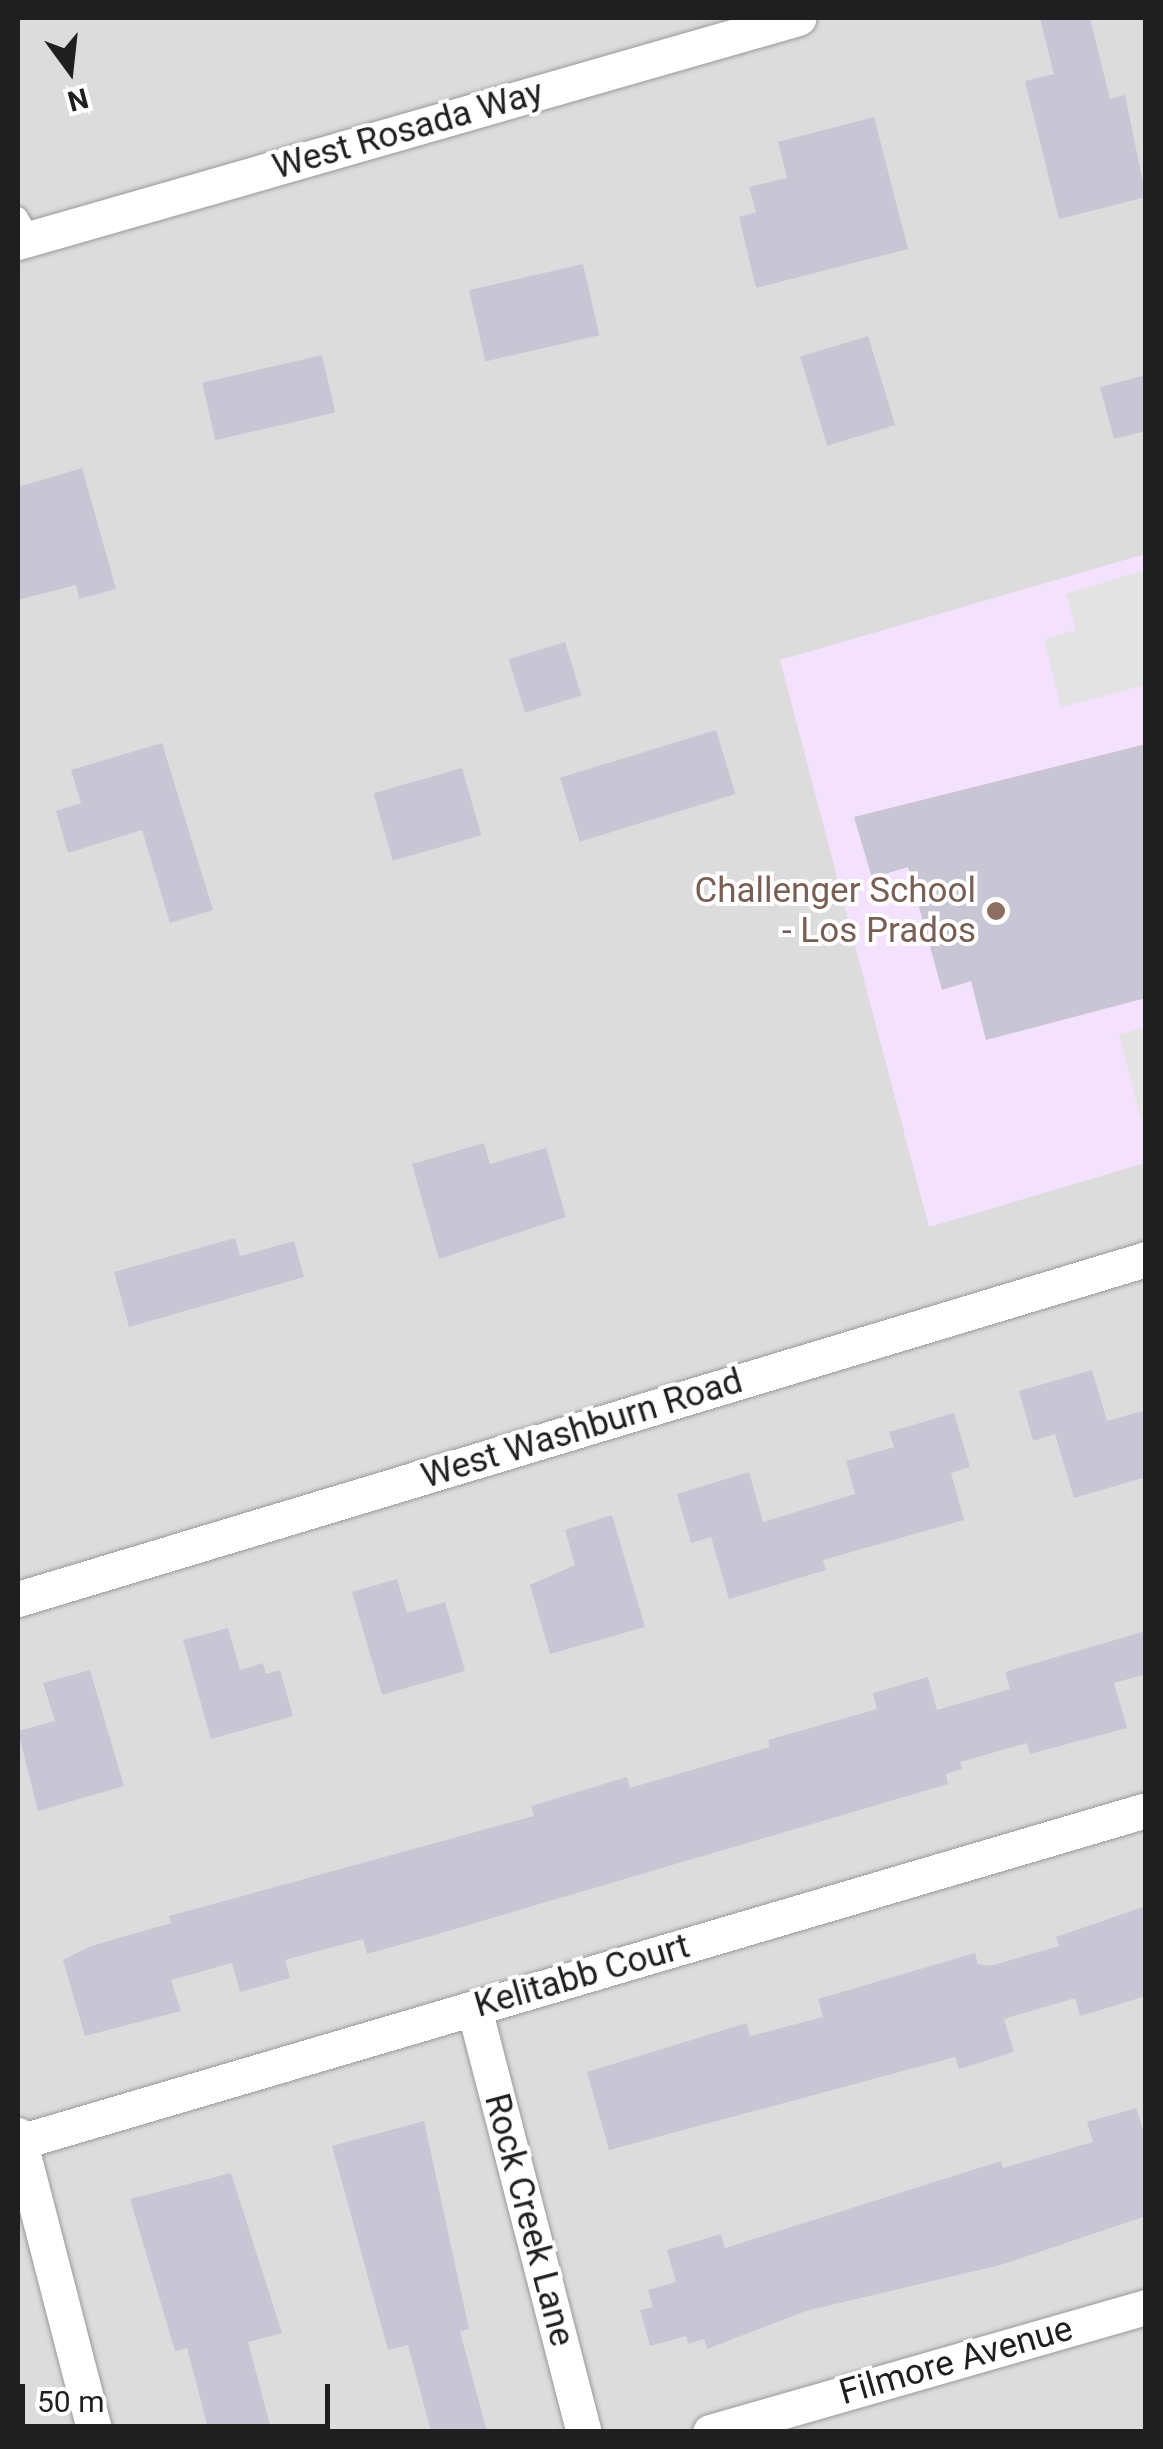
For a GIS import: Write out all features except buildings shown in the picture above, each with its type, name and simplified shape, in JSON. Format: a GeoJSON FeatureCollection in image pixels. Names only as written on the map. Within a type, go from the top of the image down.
{"type":"FeatureCollection","features":[{"type":"Feature","properties":{"kind":"street","name":"West Rosada Way"},"geometry":{"type":"LineString","coordinates":[[22,232],[798,18]]}},
{"type":"Feature","properties":{"kind":"street","name":"West Washburn Road"},"geometry":{"type":"LineString","coordinates":[[18,1599],[1146,1259]]}},
{"type":"Feature","properties":{"kind":"street","name":"Kelitabb Court"},"geometry":{"type":"LineString","coordinates":[[18,2138],[1146,1810]]}},
{"type":"Feature","properties":{"kind":"street","name":"Rock Creek Lane"},"geometry":{"type":"LineString","coordinates":[[474,2008],[584,2432]]}},
{"type":"Feature","properties":{"kind":"street"},"geometry":{"type":"LineString","coordinates":[[18,2138],[94,2432]]}},
{"type":"Feature","properties":{"kind":"street","name":"Filmore Avenue"},"geometry":{"type":"LineString","coordinates":[[710,2432],[1146,2306]]}},
{"type":"Feature","properties":{"kind":"shaded area"},"geometry":{"type":"Polygon","coordinates":[[[18,18],[1145,18],[1145,2431],[18,2431],[18,18]]]}},
{"type":"Feature","properties":{"kind":"shaded area","name":"Challenger School - Los Prados"},"geometry":{"type":"Polygon","coordinates":[[[1145,554],[1145,1163],[929,1227],[780,660],[1145,554]]]}},
{"type":"Feature","properties":{"kind":"shaded area"},"geometry":{"type":"Polygon","coordinates":[[[1145,570],[1145,685],[1061,707],[1044,640],[1076,630],[1066,594],[1145,570]]]}},
{"type":"Feature","properties":{"kind":"shaded area"},"geometry":{"type":"Polygon","coordinates":[[[1145,1027],[1145,1117],[1141,1119],[1119,1035],[1145,1027]]]}},
{"type":"Feature","properties":{"kind":"place","name":"Challenger School - Los Prados"},"geometry":{"type":"Point","coordinates":[996,911]}}]}
